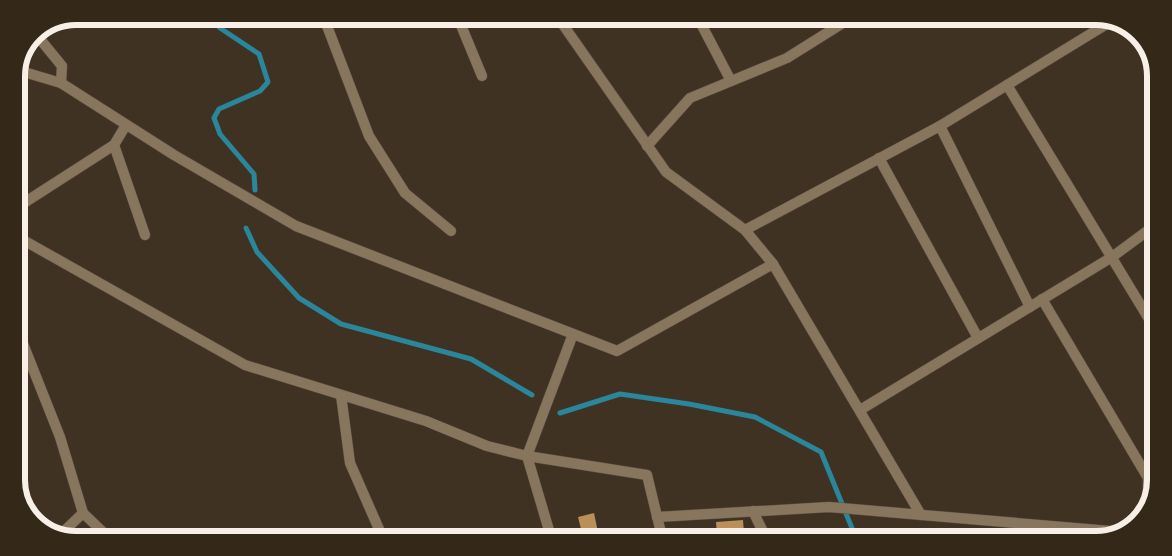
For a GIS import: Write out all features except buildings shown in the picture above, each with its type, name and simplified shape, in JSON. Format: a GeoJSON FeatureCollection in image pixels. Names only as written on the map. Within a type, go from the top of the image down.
{"type":"FeatureCollection","features":[{"type":"Feature","properties":{"kind":"street"},"geometry":{"type":"LineString","coordinates":[[327,25],[369,136],[405,193],[451,231]]}},
{"type":"Feature","properties":{"kind":"street"},"geometry":{"type":"LineString","coordinates":[[461,25],[482,76]]}},
{"type":"Feature","properties":{"kind":"street"},"geometry":{"type":"LineString","coordinates":[[563,25],[666,172],[745,230],[773,264],[921,515]]}},
{"type":"Feature","properties":{"kind":"street"},"geometry":{"type":"LineString","coordinates":[[702,25],[731,82]]}},
{"type":"Feature","properties":{"kind":"street"},"geometry":{"type":"LineString","coordinates":[[647,146],[690,98],[787,58],[840,25]]}},
{"type":"Feature","properties":{"kind":"street"},"geometry":{"type":"LineString","coordinates":[[745,230],[940,126],[1104,26]]}},
{"type":"Feature","properties":{"kind":"street"},"geometry":{"type":"LineString","coordinates":[[40,40],[62,66],[61,83]]}},
{"type":"Feature","properties":{"kind":"street"},"geometry":{"type":"LineString","coordinates":[[25,72],[61,83],[174,155],[296,226],[617,351],[773,264]]}},
{"type":"Feature","properties":{"kind":"street"},"geometry":{"type":"LineString","coordinates":[[1007,85],[1147,316]]}},
{"type":"Feature","properties":{"kind":"street"},"geometry":{"type":"LineString","coordinates":[[25,202],[114,144],[126,125]]}},
{"type":"Feature","properties":{"kind":"street"},"geometry":{"type":"LineString","coordinates":[[940,126],[1030,307]]}},
{"type":"Feature","properties":{"kind":"street"},"geometry":{"type":"LineString","coordinates":[[114,144],[145,235]]}},
{"type":"Feature","properties":{"kind":"street"},"geometry":{"type":"LineString","coordinates":[[879,158],[978,338]]}},
{"type":"Feature","properties":{"kind":"street"},"geometry":{"type":"LineString","coordinates":[[860,410],[1112,257],[1147,231]]}},
{"type":"Feature","properties":{"kind":"street"},"geometry":{"type":"LineString","coordinates":[[25,241],[245,365],[426,421],[487,446],[527,456],[647,476],[661,531]]}},
{"type":"Feature","properties":{"kind":"street"},"geometry":{"type":"LineString","coordinates":[[1042,300],[1147,476]]}},
{"type":"Feature","properties":{"kind":"street"},"geometry":{"type":"LineString","coordinates":[[549,531],[527,456],[573,334]]}},
{"type":"Feature","properties":{"kind":"street"},"geometry":{"type":"LineString","coordinates":[[25,349],[60,437],[84,512],[102,531]]}},
{"type":"Feature","properties":{"kind":"street"},"geometry":{"type":"LineString","coordinates":[[341,395],[350,463],[380,531]]}},
{"type":"Feature","properties":{"kind":"street"},"geometry":{"type":"LineString","coordinates":[[657,516],[828,507],[1105,531]]}},
{"type":"Feature","properties":{"kind":"street"},"geometry":{"type":"LineString","coordinates":[[753,511],[763,531]]}},
{"type":"Feature","properties":{"kind":"street"},"geometry":{"type":"LineString","coordinates":[[65,530],[84,512]]}},
{"type":"Feature","properties":{"kind":"waterway"},"geometry":{"type":"LineString","coordinates":[[217,25],[259,54],[268,82],[260,91],[219,109],[214,118],[220,134],[254,174],[255,190]]}},
{"type":"Feature","properties":{"kind":"waterway"},"geometry":{"type":"LineString","coordinates":[[246,228],[257,252],[299,298],[341,324],[471,359],[532,395]]}},
{"type":"Feature","properties":{"kind":"waterway"},"geometry":{"type":"LineString","coordinates":[[560,413],[620,394],[689,404],[755,417],[821,452],[853,531]]}}]}
